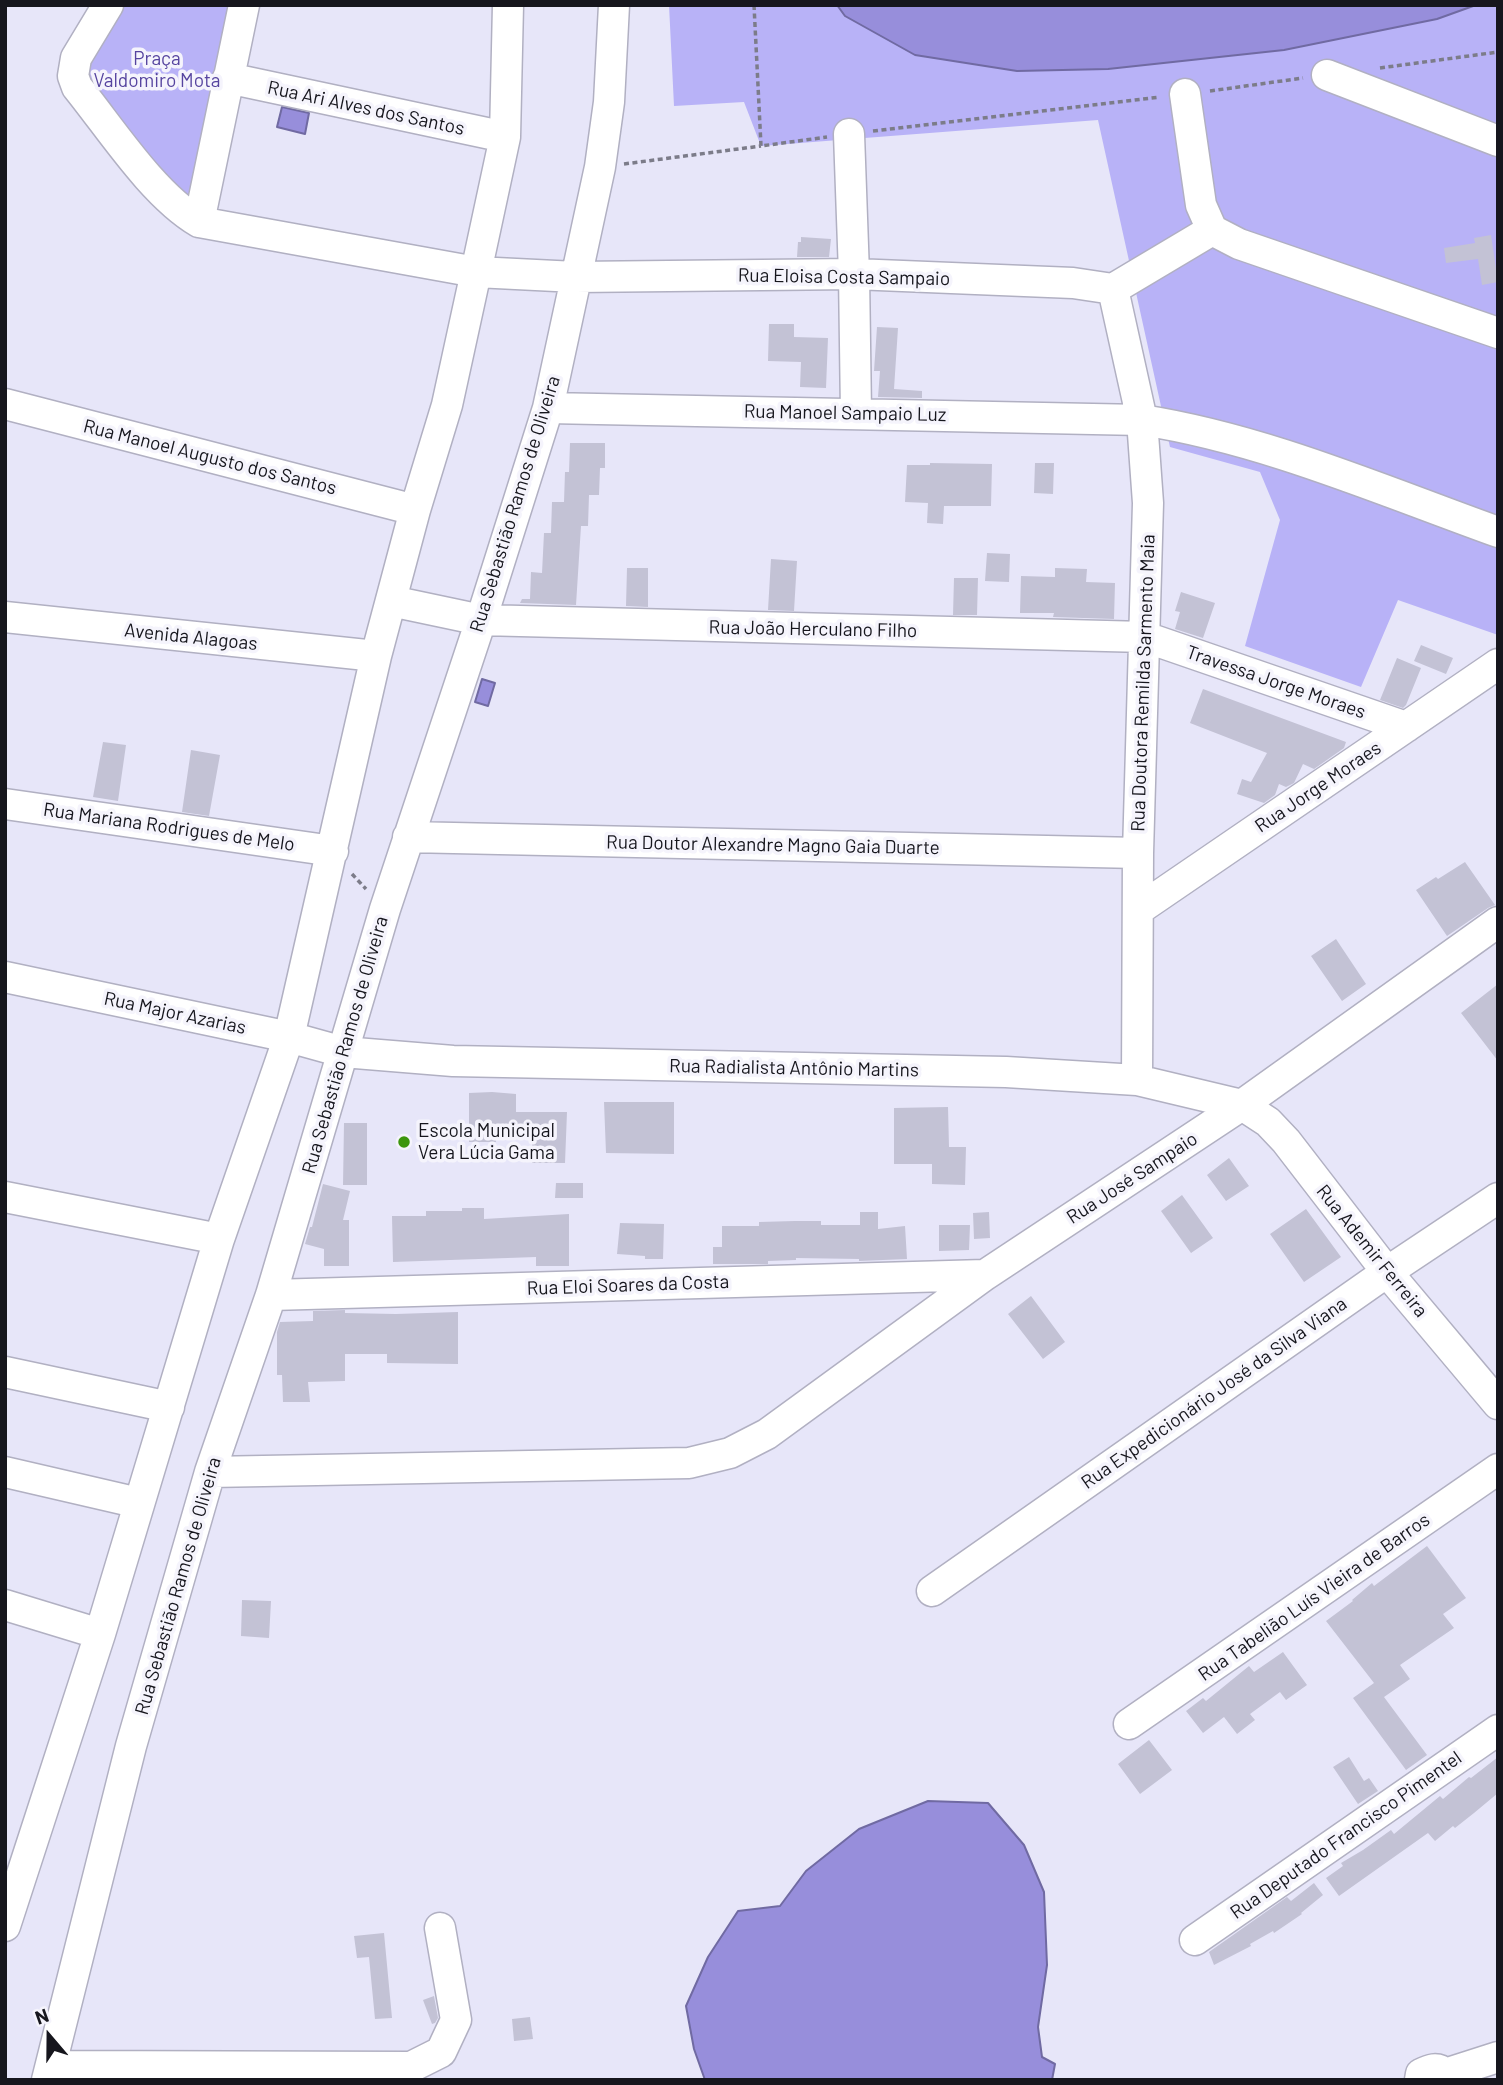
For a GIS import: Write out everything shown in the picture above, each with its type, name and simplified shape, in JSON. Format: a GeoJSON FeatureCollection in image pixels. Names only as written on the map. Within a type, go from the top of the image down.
{"type":"FeatureCollection","features":[{"type":"Feature","properties":{"kind":"street"},"geometry":{"type":"LineString","coordinates":[[108,5],[76,58],[73,76],[77,87],[148,177],[182,212],[199,222],[244,5]]}},
{"type":"Feature","properties":{"kind":"street","name":"Rua Sebastião Ramos de Oliveira"},"geometry":{"type":"LineString","coordinates":[[49,2073],[131,1746],[210,1472],[271,1295],[385,909],[548,408],[600,167],[609,102],[614,5]]}},
{"type":"Feature","properties":{"kind":"street"},"geometry":{"type":"LineString","coordinates":[[5,1926],[100,1634],[219,1239],[289,1037],[376,656],[415,510],[447,405],[477,272],[505,137],[505,6]]}},
{"type":"Feature","properties":{"kind":"street"},"geometry":{"type":"LineString","coordinates":[[1327,75],[1498,141]]}},
{"type":"Feature","properties":{"kind":"street","name":"Rua Ari Alves dos Santos"},"geometry":{"type":"LineString","coordinates":[[228,78],[505,137]]}},
{"type":"Feature","properties":{"kind":"street"},"geometry":{"type":"LineString","coordinates":[[1185,94],[1201,205],[1212,230],[1239,244],[1498,332]]}},
{"type":"Feature","properties":{"kind":"street"},"geometry":{"type":"LineString","coordinates":[[849,134],[856,413]]}},
{"type":"Feature","properties":{"kind":"street","name":"Rua Eloisa Costa Sampaio"},"geometry":{"type":"LineString","coordinates":[[199,222],[477,272],[576,276],[854,274],[1073,283],[1113,289]]}},
{"type":"Feature","properties":{"kind":"street"},"geometry":{"type":"LineString","coordinates":[[1113,289],[1212,230]]}},
{"type":"Feature","properties":{"kind":"street","name":"Rua Doutora Remilda Sarmento Maia"},"geometry":{"type":"LineString","coordinates":[[1113,289],[1142,420],[1148,503],[1138,853],[1137,1080]]}},
{"type":"Feature","properties":{"kind":"street","name":"Rua Manoel Augusto dos Santos"},"geometry":{"type":"LineString","coordinates":[[5,404],[415,510]]}},
{"type":"Feature","properties":{"kind":"street","name":"Rua Manoel Sampaio Luz"},"geometry":{"type":"LineString","coordinates":[[548,408],[1142,420],[1184,426],[1284,455],[1498,532]]}},
{"type":"Feature","properties":{"kind":"street","name":"Rua João Herculano Filho"},"geometry":{"type":"LineString","coordinates":[[391,601],[481,620],[1145,637]]}},
{"type":"Feature","properties":{"kind":"street","name":"Avenida Alagoas"},"geometry":{"type":"LineString","coordinates":[[5,617],[376,656]]}},
{"type":"Feature","properties":{"kind":"street","name":"Travessa Jorge Moraes"},"geometry":{"type":"LineString","coordinates":[[1145,637],[1406,726]]}},
{"type":"Feature","properties":{"kind":"street","name":"Rua Jorge Moraes"},"geometry":{"type":"LineString","coordinates":[[1138,910],[1498,664]]}},
{"type":"Feature","properties":{"kind":"street","name":"Rua Mariana Rodrigues de Melo"},"geometry":{"type":"LineString","coordinates":[[5,804],[332,851]]}},
{"type":"Feature","properties":{"kind":"street","name":"Rua Doutor Alexandre Magno Gaia Duarte"},"geometry":{"type":"LineString","coordinates":[[408,837],[1138,853]]}},
{"type":"Feature","properties":{"kind":"street","name":"Rua José Sampaio"},"geometry":{"type":"LineString","coordinates":[[210,1472],[689,1463],[730,1453],[767,1434],[985,1275],[1242,1105],[1498,922]]}},
{"type":"Feature","properties":{"kind":"street","name":"Rua Major Azarias"},"geometry":{"type":"LineString","coordinates":[[5,977],[289,1037],[343,1052]]}},
{"type":"Feature","properties":{"kind":"street","name":"Rua Radialista Antônio Martins"},"geometry":{"type":"LineString","coordinates":[[343,1052],[453,1061],[1006,1072],[1137,1080],[1242,1105]]}},
{"type":"Feature","properties":{"kind":"street","name":"Rua Ademir Ferreira"},"geometry":{"type":"LineString","coordinates":[[1242,1105],[1268,1122],[1286,1141],[1387,1272],[1498,1404]]}},
{"type":"Feature","properties":{"kind":"street"},"geometry":{"type":"LineString","coordinates":[[5,1197],[219,1239]]}},
{"type":"Feature","properties":{"kind":"street","name":"Rua Expedicionário José da Silva Viana"},"geometry":{"type":"LineString","coordinates":[[932,1591],[1387,1272],[1498,1198]]}},
{"type":"Feature","properties":{"kind":"street","name":"Rua Eloi Soares da Costa"},"geometry":{"type":"LineString","coordinates":[[271,1295],[985,1275]]}},
{"type":"Feature","properties":{"kind":"street"},"geometry":{"type":"LineString","coordinates":[[5,1372],[169,1407]]}},
{"type":"Feature","properties":{"kind":"street","name":"Rua Tabelião Luís Vieira de Barros"},"geometry":{"type":"LineString","coordinates":[[1129,1724],[1498,1469]]}},
{"type":"Feature","properties":{"kind":"street"},"geometry":{"type":"LineString","coordinates":[[5,1472],[139,1503]]}},
{"type":"Feature","properties":{"kind":"street"},"geometry":{"type":"LineString","coordinates":[[5,1605],[100,1634]]}},
{"type":"Feature","properties":{"kind":"street","name":"Rua Deputado Francisco Pimentel"},"geometry":{"type":"LineString","coordinates":[[1195,1940],[1498,1730]]}},
{"type":"Feature","properties":{"kind":"street"},"geometry":{"type":"LineString","coordinates":[[49,2073],[233,2073],[411,2067],[441,2052],[456,2020],[440,1928]]}},
{"type":"Feature","properties":{"kind":"street"},"geometry":{"type":"LineString","coordinates":[[1437,2078],[1498,2057]]}},
{"type":"Feature","properties":{"kind":"path"},"geometry":{"type":"LineString","coordinates":[[754,5],[761,146]]}},
{"type":"Feature","properties":{"kind":"path"},"geometry":{"type":"LineString","coordinates":[[1380,68],[1498,52]]}},
{"type":"Feature","properties":{"kind":"path"},"geometry":{"type":"LineString","coordinates":[[600,167],[1327,75]]}},
{"type":"Feature","properties":{"kind":"path"},"geometry":{"type":"LineString","coordinates":[[332,851],[385,909]]}},
{"type":"Feature","properties":{"kind":"green space","name":"Praça Valdomiro Mota"},"geometry":{"type":"Polygon","coordinates":[[[115,5],[240,5],[204,187],[185,206],[75,74],[115,5]]]}},
{"type":"Feature","properties":{"kind":"green space"},"geometry":{"type":"Polygon","coordinates":[[[669,5],[1498,5],[1498,635],[1398,600],[1361,687],[1245,646],[1280,520],[1260,472],[1170,447],[1098,120],[761,146],[744,102],[674,106],[669,5]]]}},
{"type":"Feature","properties":{"kind":"shaded area"},"geometry":{"type":"Polygon","coordinates":[[[837,5],[1476,5],[1437,19],[1284,50],[1108,69],[1017,71],[915,55],[845,16],[837,5]]]}},
{"type":"Feature","properties":{"kind":"shaded area"},"geometry":{"type":"Polygon","coordinates":[[[282,107],[309,113],[305,134],[277,127],[282,107]]]}},
{"type":"Feature","properties":{"kind":"shaded area"},"geometry":{"type":"Polygon","coordinates":[[[482,679],[495,683],[488,706],[475,702],[482,679]]]}},
{"type":"Feature","properties":{"kind":"shaded area"},"geometry":{"type":"Polygon","coordinates":[[[928,1801],[988,1803],[1024,1845],[1044,1892],[1047,1965],[1038,2027],[1042,2057],[1055,2064],[1052,2080],[705,2080],[694,2049],[686,2006],[708,1957],[738,1911],[780,1906],[806,1871],[859,1829],[928,1801]]]}},
{"type":"Feature","properties":{"kind":"building"},"geometry":{"type":"Polygon","coordinates":[[[1491,235],[1498,282],[1482,285],[1478,259],[1446,263],[1444,248],[1475,243],[1474,238],[1491,235]]]}},
{"type":"Feature","properties":{"kind":"building"},"geometry":{"type":"Polygon","coordinates":[[[801,237],[831,239],[829,257],[797,257],[801,237]]]}},
{"type":"Feature","properties":{"kind":"building"},"geometry":{"type":"Polygon","coordinates":[[[769,324],[794,324],[794,337],[828,338],[826,388],[800,387],[801,362],[768,361],[769,324]]]}},
{"type":"Feature","properties":{"kind":"building"},"geometry":{"type":"Polygon","coordinates":[[[877,327],[898,328],[894,389],[922,391],[922,398],[878,397],[880,371],[874,371],[877,327]]]}},
{"type":"Feature","properties":{"kind":"building"},"geometry":{"type":"Polygon","coordinates":[[[570,443],[605,443],[605,468],[600,468],[599,495],[589,495],[588,526],[581,526],[576,605],[520,603],[522,599],[530,599],[531,572],[542,573],[544,533],[551,533],[552,502],[564,502],[570,443]]]}},
{"type":"Feature","properties":{"kind":"building"},"geometry":{"type":"Polygon","coordinates":[[[1035,463],[1054,463],[1053,494],[1034,493],[1035,463]]]}},
{"type":"Feature","properties":{"kind":"building"},"geometry":{"type":"Polygon","coordinates":[[[992,464],[991,506],[944,506],[943,524],[927,523],[928,503],[905,502],[907,465],[992,464]]]}},
{"type":"Feature","properties":{"kind":"building"},"geometry":{"type":"Polygon","coordinates":[[[987,553],[1010,554],[1009,582],[985,581],[987,553]]]}},
{"type":"Feature","properties":{"kind":"building"},"geometry":{"type":"Polygon","coordinates":[[[771,559],[797,561],[794,611],[768,610],[771,559]]]}},
{"type":"Feature","properties":{"kind":"building"},"geometry":{"type":"Polygon","coordinates":[[[627,568],[648,568],[648,607],[626,606],[627,568]]]}},
{"type":"Feature","properties":{"kind":"building"},"geometry":{"type":"Polygon","coordinates":[[[1055,568],[1087,569],[1086,582],[1115,583],[1114,619],[1053,617],[1054,613],[1020,613],[1021,576],[1055,577],[1055,568]]]}},
{"type":"Feature","properties":{"kind":"building"},"geometry":{"type":"Polygon","coordinates":[[[954,578],[978,578],[977,615],[953,615],[954,578]]]}},
{"type":"Feature","properties":{"kind":"building"},"geometry":{"type":"Polygon","coordinates":[[[1181,592],[1215,603],[1203,638],[1175,629],[1180,612],[1175,611],[1181,592]]]}},
{"type":"Feature","properties":{"kind":"building"},"geometry":{"type":"Polygon","coordinates":[[[1421,645],[1453,658],[1446,674],[1414,661],[1421,645]]]}},
{"type":"Feature","properties":{"kind":"building"},"geometry":{"type":"Polygon","coordinates":[[[1397,658],[1421,668],[1403,708],[1380,700],[1397,658]]]}},
{"type":"Feature","properties":{"kind":"building"},"geometry":{"type":"Polygon","coordinates":[[[1203,689],[1346,742],[1344,748],[1314,769],[1303,764],[1294,783],[1286,787],[1279,784],[1275,795],[1264,803],[1237,794],[1242,779],[1251,782],[1267,753],[1190,723],[1203,689]]]}},
{"type":"Feature","properties":{"kind":"building"},"geometry":{"type":"Polygon","coordinates":[[[103,742],[126,745],[118,801],[93,797],[103,742]]]}},
{"type":"Feature","properties":{"kind":"building"},"geometry":{"type":"Polygon","coordinates":[[[191,750],[220,755],[209,816],[182,812],[191,750]]]}},
{"type":"Feature","properties":{"kind":"building"},"geometry":{"type":"Polygon","coordinates":[[[1465,862],[1495,905],[1447,936],[1416,890],[1465,862]]]}},
{"type":"Feature","properties":{"kind":"building"},"geometry":{"type":"Polygon","coordinates":[[[1336,939],[1366,984],[1342,1001],[1311,956],[1336,939]]]}},
{"type":"Feature","properties":{"kind":"building"},"geometry":{"type":"Polygon","coordinates":[[[1498,984],[1498,1061],[1461,1013],[1498,984]]]}},
{"type":"Feature","properties":{"kind":"building"},"geometry":{"type":"Polygon","coordinates":[[[469,1093],[516,1094],[516,1112],[567,1112],[565,1163],[532,1163],[532,1137],[496,1136],[496,1142],[469,1142],[469,1093]]]}},
{"type":"Feature","properties":{"kind":"building"},"geometry":{"type":"Polygon","coordinates":[[[604,1102],[674,1102],[674,1154],[606,1153],[604,1102]]]}},
{"type":"Feature","properties":{"kind":"building"},"geometry":{"type":"Polygon","coordinates":[[[948,1107],[949,1147],[966,1147],[965,1185],[932,1184],[932,1164],[894,1164],[894,1108],[948,1107]]]}},
{"type":"Feature","properties":{"kind":"building"},"geometry":{"type":"Polygon","coordinates":[[[344,1123],[367,1123],[367,1185],[343,1185],[344,1123]]]}},
{"type":"Feature","properties":{"kind":"building"},"geometry":{"type":"Polygon","coordinates":[[[1229,1158],[1249,1186],[1226,1201],[1207,1175],[1229,1158]]]}},
{"type":"Feature","properties":{"kind":"building"},"geometry":{"type":"Polygon","coordinates":[[[556,1183],[583,1183],[583,1198],[555,1198],[556,1183]]]}},
{"type":"Feature","properties":{"kind":"building"},"geometry":{"type":"Polygon","coordinates":[[[323,1184],[350,1191],[343,1220],[349,1220],[349,1266],[324,1266],[324,1249],[305,1244],[323,1184]]]}},
{"type":"Feature","properties":{"kind":"building"},"geometry":{"type":"Polygon","coordinates":[[[1182,1195],[1213,1238],[1191,1253],[1161,1211],[1182,1195]]]}},
{"type":"Feature","properties":{"kind":"building"},"geometry":{"type":"Polygon","coordinates":[[[462,1208],[484,1208],[484,1219],[569,1214],[569,1266],[536,1266],[536,1257],[393,1262],[392,1216],[426,1216],[426,1211],[462,1211],[462,1208]]]}},
{"type":"Feature","properties":{"kind":"building"},"geometry":{"type":"Polygon","coordinates":[[[1306,1209],[1341,1257],[1304,1282],[1270,1234],[1306,1209]]]}},
{"type":"Feature","properties":{"kind":"building"},"geometry":{"type":"Polygon","coordinates":[[[860,1212],[878,1212],[878,1229],[905,1226],[907,1259],[859,1261],[796,1258],[768,1261],[768,1264],[713,1264],[713,1247],[722,1247],[722,1226],[759,1226],[759,1222],[795,1221],[821,1221],[821,1225],[860,1225],[860,1212]]]}},
{"type":"Feature","properties":{"kind":"building"},"geometry":{"type":"Polygon","coordinates":[[[989,1212],[990,1238],[974,1239],[973,1213],[989,1212]]]}},
{"type":"Feature","properties":{"kind":"building"},"geometry":{"type":"Polygon","coordinates":[[[620,1223],[664,1224],[663,1259],[617,1254],[620,1223]]]}},
{"type":"Feature","properties":{"kind":"building"},"geometry":{"type":"Polygon","coordinates":[[[939,1225],[970,1225],[969,1250],[939,1251],[939,1225]]]}},
{"type":"Feature","properties":{"kind":"building"},"geometry":{"type":"Polygon","coordinates":[[[1031,1296],[1065,1342],[1043,1359],[1008,1314],[1031,1296]]]}},
{"type":"Feature","properties":{"kind":"building"},"geometry":{"type":"Polygon","coordinates":[[[345,1310],[345,1313],[396,1314],[458,1312],[458,1364],[387,1363],[387,1354],[345,1354],[345,1381],[308,1382],[310,1402],[283,1402],[282,1375],[277,1375],[277,1332],[280,1322],[313,1321],[313,1311],[345,1310]]]}},
{"type":"Feature","properties":{"kind":"building"},"geometry":{"type":"Polygon","coordinates":[[[1427,1546],[1466,1598],[1443,1614],[1454,1628],[1400,1665],[1410,1679],[1384,1697],[1427,1755],[1406,1770],[1353,1698],[1374,1683],[1326,1621],[1372,1583],[1374,1586],[1427,1546]]]}},
{"type":"Feature","properties":{"kind":"building"},"geometry":{"type":"Polygon","coordinates":[[[242,1600],[271,1601],[269,1638],[241,1636],[242,1600]]]}},
{"type":"Feature","properties":{"kind":"building"},"geometry":{"type":"Polygon","coordinates":[[[1283,1652],[1307,1685],[1286,1700],[1280,1692],[1250,1714],[1255,1720],[1237,1734],[1224,1717],[1203,1733],[1186,1711],[1203,1698],[1206,1701],[1249,1666],[1254,1672],[1283,1652]]]}},
{"type":"Feature","properties":{"kind":"building"},"geometry":{"type":"Polygon","coordinates":[[[1149,1740],[1172,1770],[1140,1794],[1118,1764],[1149,1740]]]}},
{"type":"Feature","properties":{"kind":"building"},"geometry":{"type":"Polygon","coordinates":[[[1349,1757],[1364,1781],[1369,1778],[1378,1791],[1358,1804],[1333,1767],[1349,1757]]]}},
{"type":"Feature","properties":{"kind":"building"},"geometry":{"type":"Polygon","coordinates":[[[1498,1757],[1498,1793],[1435,1841],[1428,1833],[1339,1896],[1326,1878],[1343,1866],[1341,1863],[1391,1830],[1394,1834],[1440,1796],[1443,1799],[1498,1757]]]}},
{"type":"Feature","properties":{"kind":"building"},"geometry":{"type":"Polygon","coordinates":[[[1314,1883],[1323,1895],[1302,1914],[1274,1933],[1273,1931],[1214,1965],[1209,1952],[1287,1897],[1291,1901],[1314,1883]]]}},
{"type":"Feature","properties":{"kind":"building"},"geometry":{"type":"Polygon","coordinates":[[[384,1933],[392,2018],[375,2019],[369,1957],[357,1958],[354,1936],[384,1933]]]}},
{"type":"Feature","properties":{"kind":"building"},"geometry":{"type":"Polygon","coordinates":[[[434,1996],[438,2018],[432,2024],[423,2000],[434,1996]]]}},
{"type":"Feature","properties":{"kind":"building"},"geometry":{"type":"Polygon","coordinates":[[[530,2017],[533,2039],[514,2041],[512,2019],[530,2017]]]}},
{"type":"Feature","properties":{"kind":"place","name":"Escola Municipal Vera Lúcia Gama"},"geometry":{"type":"Point","coordinates":[404,1142]}}]}
